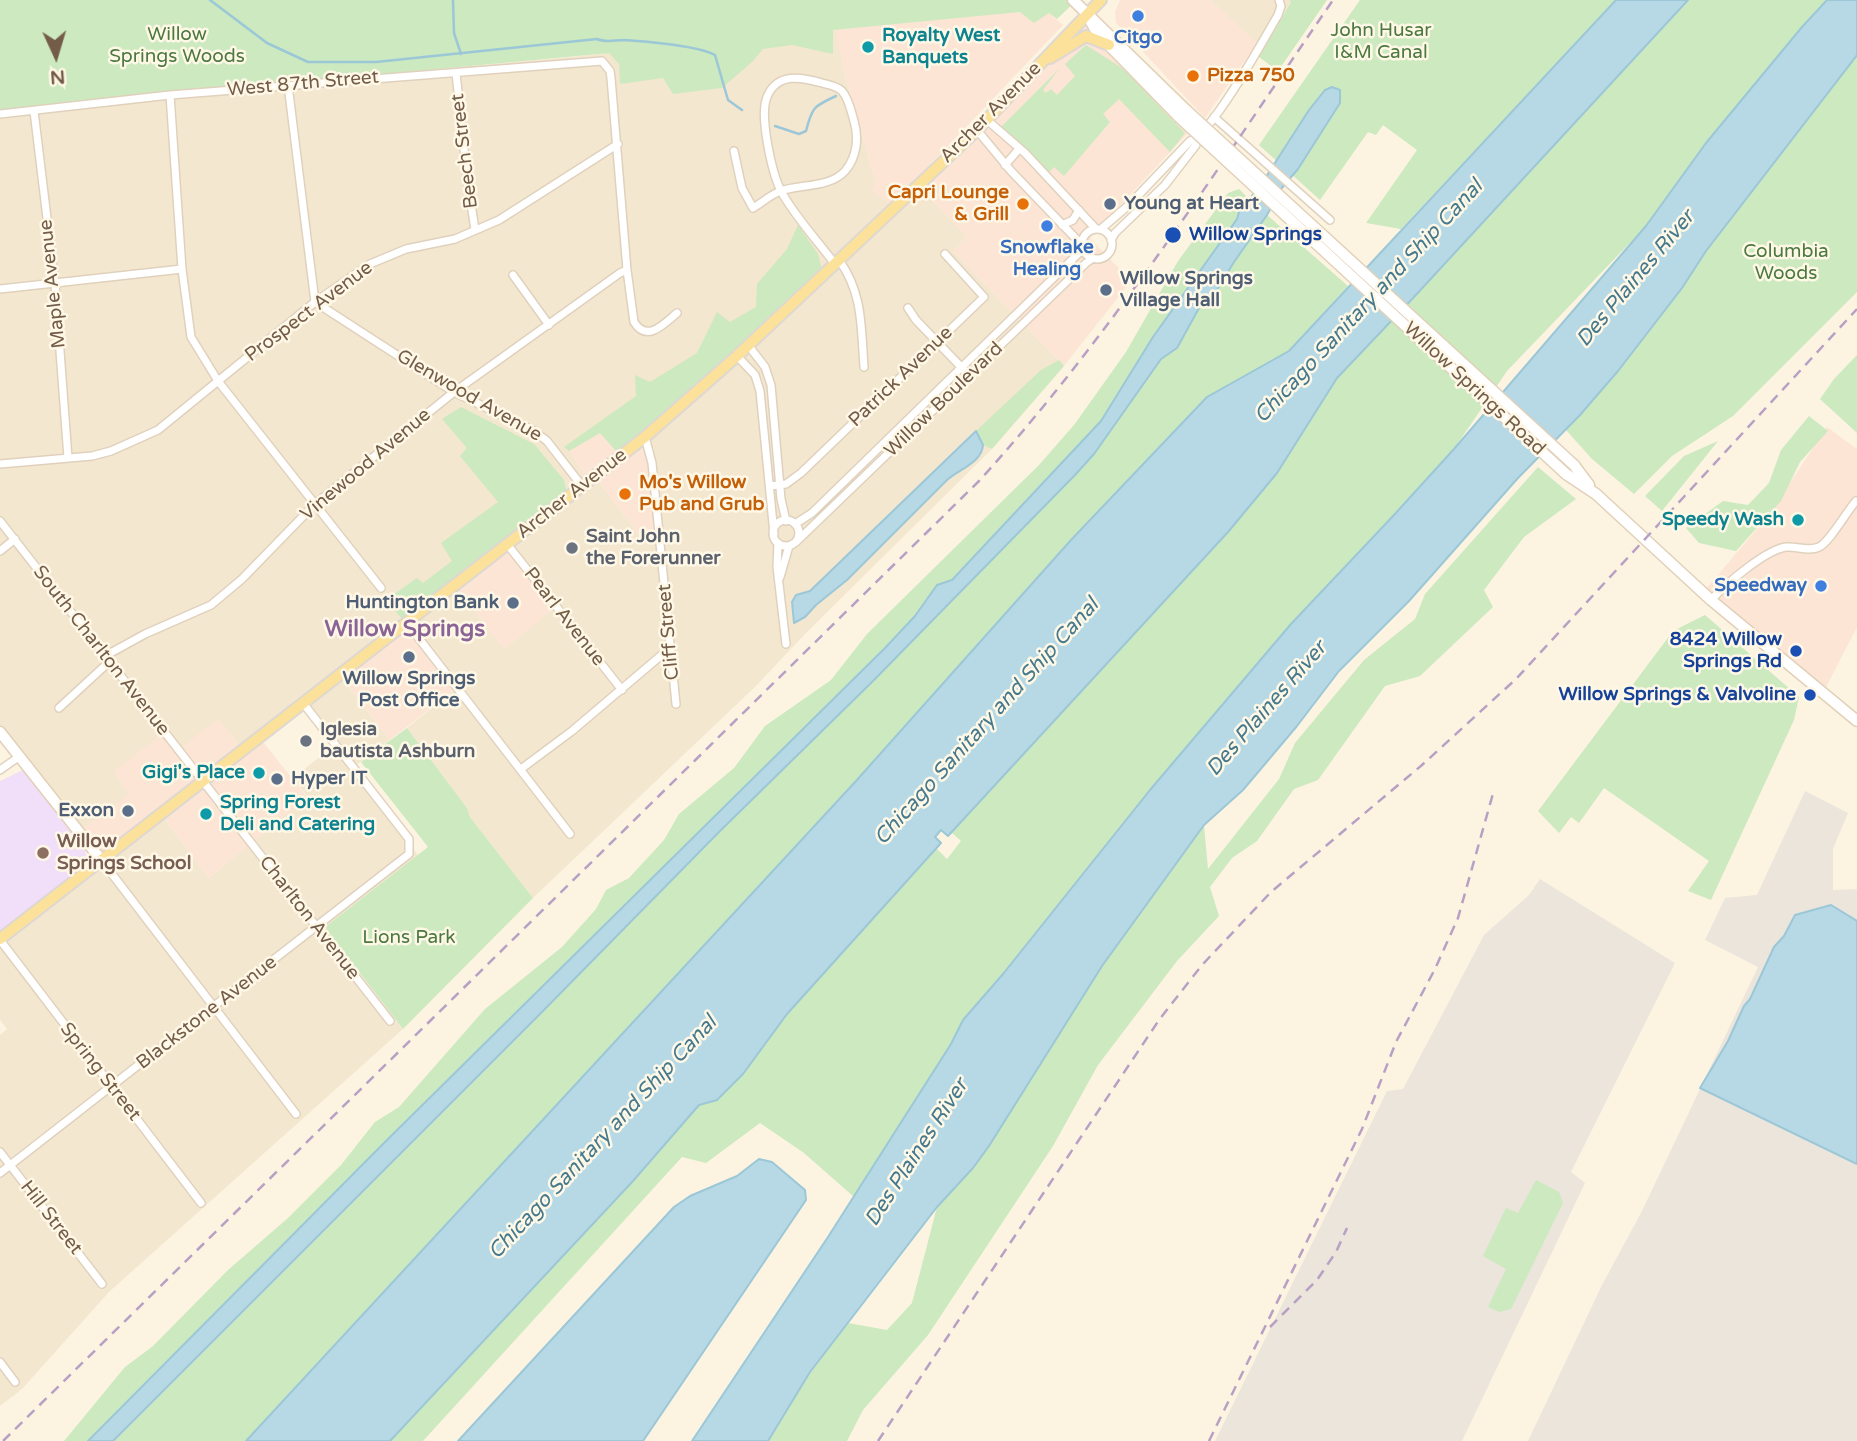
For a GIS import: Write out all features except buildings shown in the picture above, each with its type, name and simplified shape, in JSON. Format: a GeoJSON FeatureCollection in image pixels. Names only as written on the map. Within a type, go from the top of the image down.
{"type":"FeatureCollection","features":[{"type":"Feature","properties":{"kind":"main road","name":"Willow Springs Road"},"geometry":{"type":"LineString","coordinates":[[1073,0],[1113,36],[1182,113]]}},
{"type":"Feature","properties":{"kind":"main road","name":"Archer Avenue"},"geometry":{"type":"LineString","coordinates":[[0,939],[645,437],[737,356],[977,130],[1101,0]]}},
{"type":"Feature","properties":{"kind":"main road","name":"Willow Springs Road"},"geometry":{"type":"LineString","coordinates":[[1087,15],[1098,34],[1109,45],[1711,600],[1857,721]]}},
{"type":"Feature","properties":{"kind":"main road"},"geometry":{"type":"LineString","coordinates":[[1042,63],[1086,36],[1109,45]]}},
{"type":"Feature","properties":{"kind":"main road"},"geometry":{"type":"LineString","coordinates":[[0,732],[102,861]]}},
{"type":"Feature","properties":{"kind":"street"},"geometry":{"type":"LineString","coordinates":[[1082,247],[1084,236],[1098,229],[1130,204],[1190,141],[1196,139],[1214,117],[1278,15],[1281,6],[1279,0]]}},
{"type":"Feature","properties":{"kind":"street","name":"West 87th Street"},"geometry":{"type":"LineString","coordinates":[[0,114],[170,95],[590,61],[606,63],[611,78],[618,144]]}},
{"type":"Feature","properties":{"kind":"street","name":"Beech Street"},"geometry":{"type":"LineString","coordinates":[[456,73],[475,230]]}},
{"type":"Feature","properties":{"kind":"street"},"geometry":{"type":"LineString","coordinates":[[734,151],[742,188],[754,208],[781,191],[803,184],[828,182],[844,173],[851,162],[857,142],[847,99],[838,89],[807,79],[794,77],[779,82],[767,97],[766,131],[781,191],[849,274],[857,294],[864,367]]}},
{"type":"Feature","properties":{"kind":"street"},"geometry":{"type":"LineString","coordinates":[[288,85],[315,302]]}},
{"type":"Feature","properties":{"kind":"street"},"geometry":{"type":"LineString","coordinates":[[170,95],[182,270],[191,337],[218,381],[381,587]]}},
{"type":"Feature","properties":{"kind":"street","name":"Maple Avenue"},"geometry":{"type":"LineString","coordinates":[[34,111],[55,284],[68,458]]}},
{"type":"Feature","properties":{"kind":"street"},"geometry":{"type":"LineString","coordinates":[[1214,117],[1329,220]]}},
{"type":"Feature","properties":{"kind":"street"},"geometry":{"type":"LineString","coordinates":[[987,120],[1111,240]]}},
{"type":"Feature","properties":{"kind":"street"},"geometry":{"type":"LineString","coordinates":[[977,130],[1093,258],[1107,254],[1115,233],[1165,185],[1196,145],[1196,139]]}},
{"type":"Feature","properties":{"kind":"street"},"geometry":{"type":"LineString","coordinates":[[618,144],[627,270],[634,322],[638,328],[649,332],[656,330],[677,313]]}},
{"type":"Feature","properties":{"kind":"street","name":"Prospect Avenue"},"geometry":{"type":"LineString","coordinates":[[0,464],[92,456],[111,451],[158,430],[315,302],[370,264],[406,249],[455,239],[515,211],[618,144]]}},
{"type":"Feature","properties":{"kind":"street"},"geometry":{"type":"LineString","coordinates":[[1005,164],[1019,149]]}},
{"type":"Feature","properties":{"kind":"street"},"geometry":{"type":"LineString","coordinates":[[1062,225],[1073,220],[1079,210]]}},
{"type":"Feature","properties":{"kind":"street","name":"Willow Boulevard"},"geometry":{"type":"LineString","coordinates":[[795,524],[812,513],[1082,247]]}},
{"type":"Feature","properties":{"kind":"street","name":"Patrick Avenue"},"geometry":{"type":"LineString","coordinates":[[770,486],[793,481],[984,297],[945,254]]}},
{"type":"Feature","properties":{"kind":"street","name":"Willow Boulevard"},"geometry":{"type":"LineString","coordinates":[[793,544],[1093,258]]}},
{"type":"Feature","properties":{"kind":"street"},"geometry":{"type":"LineString","coordinates":[[0,289],[182,270]]}},
{"type":"Feature","properties":{"kind":"street","name":"Vinewood Avenue"},"geometry":{"type":"LineString","coordinates":[[59,708],[107,659],[145,634],[211,605],[242,579],[314,505],[454,392],[620,272],[627,270]]}},
{"type":"Feature","properties":{"kind":"street"},"geometry":{"type":"LineString","coordinates":[[513,275],[549,325]]}},
{"type":"Feature","properties":{"kind":"street","name":"Glenwood Avenue"},"geometry":{"type":"LineString","coordinates":[[315,302],[454,392],[534,431],[547,441],[582,486]]}},
{"type":"Feature","properties":{"kind":"street"},"geometry":{"type":"LineString","coordinates":[[908,308],[916,320],[970,375]]}},
{"type":"Feature","properties":{"kind":"street"},"geometry":{"type":"LineString","coordinates":[[748,345],[765,367],[771,385],[786,521]]}},
{"type":"Feature","properties":{"kind":"street"},"geometry":{"type":"LineString","coordinates":[[737,356],[751,368],[758,382],[774,534],[778,543],[777,560],[786,644]]}},
{"type":"Feature","properties":{"kind":"street","name":"Cliff Street"},"geometry":{"type":"LineString","coordinates":[[645,437],[652,463],[676,704]]}},
{"type":"Feature","properties":{"kind":"street"},"geometry":{"type":"LineString","coordinates":[[1711,600],[1728,581],[1778,550],[1790,547],[1812,549],[1822,545],[1856,501]]}},
{"type":"Feature","properties":{"kind":"street","name":"South Charlton Avenue"},"geometry":{"type":"LineString","coordinates":[[0,520],[203,781]]}},
{"type":"Feature","properties":{"kind":"street"},"geometry":{"type":"LineString","coordinates":[[774,534],[776,526],[786,521],[795,524],[799,531],[780,577]]}},
{"type":"Feature","properties":{"kind":"street"},"geometry":{"type":"LineString","coordinates":[[0,551],[15,539]]}},
{"type":"Feature","properties":{"kind":"street"},"geometry":{"type":"LineString","coordinates":[[778,543],[793,544]]}},
{"type":"Feature","properties":{"kind":"street","name":"Pearl Avenue"},"geometry":{"type":"LineString","coordinates":[[507,544],[622,690]]}},
{"type":"Feature","properties":{"kind":"street"},"geometry":{"type":"LineString","coordinates":[[407,622],[570,834]]}},
{"type":"Feature","properties":{"kind":"street"},"geometry":{"type":"LineString","coordinates":[[521,769],[622,690],[671,647]]}},
{"type":"Feature","properties":{"kind":"street","name":"Blackstone Avenue"},"geometry":{"type":"LineString","coordinates":[[0,1173],[406,858],[410,849],[409,839],[303,702]]}},
{"type":"Feature","properties":{"kind":"street"},"geometry":{"type":"LineString","coordinates":[[0,770],[20,756]]}},
{"type":"Feature","properties":{"kind":"street","name":"Charlton Avenue"},"geometry":{"type":"LineString","coordinates":[[203,781],[390,1021]]}},
{"type":"Feature","properties":{"kind":"street"},"geometry":{"type":"LineString","coordinates":[[102,861],[296,1114]]}},
{"type":"Feature","properties":{"kind":"street","name":"Spring Street"},"geometry":{"type":"LineString","coordinates":[[0,939],[201,1203]]}},
{"type":"Feature","properties":{"kind":"street","name":"Hill Street"},"geometry":{"type":"LineString","coordinates":[[0,1152],[102,1284]]}},
{"type":"Feature","properties":{"kind":"street"},"geometry":{"type":"LineString","coordinates":[[0,1362],[15,1382]]}},
{"type":"Feature","properties":{"kind":"shaded area"},"geometry":{"type":"Polygon","coordinates":[[[1120,0],[1210,0],[1257,43],[1205,118],[1116,23],[1115,12],[1120,0]]]}},
{"type":"Feature","properties":{"kind":"shaded area"},"geometry":{"type":"Polygon","coordinates":[[[1210,0],[1289,0],[1291,2],[1263,50],[1210,0]]]}},
{"type":"Feature","properties":{"kind":"shaded area"},"geometry":{"type":"Polygon","coordinates":[[[1015,7],[1049,13],[1063,25],[892,205],[871,191],[876,182],[844,72],[835,27],[1015,7]]]}},
{"type":"Feature","properties":{"kind":"shaded area"},"geometry":{"type":"Polygon","coordinates":[[[1086,20],[1189,132],[1090,238],[1131,281],[1064,366],[953,251],[967,237],[920,187],[1086,20]]]}},
{"type":"Feature","properties":{"kind":"shaded area"},"geometry":{"type":"Polygon","coordinates":[[[836,27],[844,72],[876,182],[892,205],[717,370],[516,534],[242,749],[130,794],[80,831],[0,728],[0,111],[579,56],[836,27]]]}},
{"type":"Feature","properties":{"kind":"shaded area"},"geometry":{"type":"Polygon","coordinates":[[[920,187],[967,237],[953,251],[1064,366],[992,449],[757,685],[533,898],[470,817],[467,808],[407,728],[459,686],[409,623],[456,587],[504,649],[557,605],[510,545],[596,478],[643,540],[649,437],[920,187]]]}},
{"type":"Feature","properties":{"kind":"shaded area"},"geometry":{"type":"Polygon","coordinates":[[[1827,427],[1857,449],[1857,627],[1825,689],[1705,590],[1768,516],[1827,427]]]}},
{"type":"Feature","properties":{"kind":"shaded area"},"geometry":{"type":"Polygon","coordinates":[[[600,433],[617,452],[649,437],[658,533],[643,540],[596,478],[585,477],[569,451],[600,433]]]}},
{"type":"Feature","properties":{"kind":"shaded area"},"geometry":{"type":"Polygon","coordinates":[[[510,545],[558,605],[504,649],[456,587],[510,545]]]}},
{"type":"Feature","properties":{"kind":"shaded area"},"geometry":{"type":"Polygon","coordinates":[[[409,623],[459,686],[390,740],[340,676],[409,623]]]}},
{"type":"Feature","properties":{"kind":"shaded area"},"geometry":{"type":"Polygon","coordinates":[[[340,676],[390,740],[355,766],[306,703],[340,676]]]}},
{"type":"Feature","properties":{"kind":"shaded area"},"geometry":{"type":"Polygon","coordinates":[[[219,718],[242,749],[102,859],[81,830],[129,794],[113,772],[164,732],[178,750],[219,718]]]}},
{"type":"Feature","properties":{"kind":"shaded area"},"geometry":{"type":"Polygon","coordinates":[[[260,738],[307,797],[209,878],[162,816],[260,738]]]}},
{"type":"Feature","properties":{"kind":"shaded area"},"geometry":{"type":"Polygon","coordinates":[[[332,747],[418,855],[325,927],[403,1029],[109,1292],[22,1389],[0,1406],[0,1035],[7,1029],[0,1020],[0,942],[162,816],[209,878],[307,796],[293,778],[332,747]]]}},
{"type":"Feature","properties":{"kind":"shaded area","name":"Willow Springs School"},"geometry":{"type":"Polygon","coordinates":[[[23,770],[85,850],[87,860],[65,881],[0,932],[0,781],[23,770]]]}},
{"type":"Feature","properties":{"kind":"shaded area"},"geometry":{"type":"Polygon","coordinates":[[[1805,791],[1848,813],[1833,849],[1833,890],[1857,889],[1857,1441],[1528,1441],[1602,1285],[1642,1211],[1758,967],[1705,940],[1725,898],[1757,895],[1805,791]]]}},
{"type":"Feature","properties":{"kind":"shaded area"},"geometry":{"type":"Polygon","coordinates":[[[1540,879],[1675,963],[1571,1172],[1585,1183],[1462,1441],[1215,1441],[1387,1091],[1403,1089],[1484,935],[1529,895],[1540,879]]]}},
{"type":"Feature","properties":{"kind":"green space","name":"Willow Springs Woods"},"geometry":{"type":"Polygon","coordinates":[[[0,0],[1077,0],[1057,19],[1049,13],[1034,23],[1020,12],[833,30],[833,54],[792,45],[763,49],[722,88],[673,94],[663,78],[620,84],[619,64],[609,53],[0,110],[0,0]]]}},
{"type":"Feature","properties":{"kind":"green space"},"geometry":{"type":"Polygon","coordinates":[[[1289,0],[1327,0],[1278,71],[1259,57],[1291,2],[1289,0]]]}},
{"type":"Feature","properties":{"kind":"green space","name":"John Husar I&M Canal"},"geometry":{"type":"Polygon","coordinates":[[[1360,0],[1616,0],[1401,229],[1366,223],[1417,150],[1383,125],[1376,135],[1368,132],[1320,200],[1259,145],[1360,0]]]}},
{"type":"Feature","properties":{"kind":"green space"},"geometry":{"type":"Polygon","coordinates":[[[1688,0],[1827,0],[1802,27],[1646,226],[1507,371],[1454,449],[1291,624],[1150,790],[963,1020],[951,1044],[854,1197],[804,1153],[760,1123],[706,1163],[682,1157],[423,1441],[390,1441],[633,1181],[699,1105],[717,1100],[743,1074],[787,1014],[936,848],[947,859],[961,841],[951,832],[1228,532],[1277,473],[1337,378],[1688,0]]]}},
{"type":"Feature","properties":{"kind":"green space"},"geometry":{"type":"Polygon","coordinates":[[[1086,45],[1122,68],[1185,133],[1170,152],[1119,99],[1103,114],[1110,122],[1064,176],[1054,167],[1049,172],[1001,127],[1059,69],[1043,90],[1046,93],[1051,89],[1057,95],[1075,76],[1065,64],[1086,45]]]}},
{"type":"Feature","properties":{"kind":"green space","name":"Columbia Woods"},"geometry":{"type":"Polygon","coordinates":[[[1857,55],[1857,292],[1733,416],[1672,456],[1634,494],[1592,459],[1566,430],[1618,371],[1682,288],[1706,251],[1857,55]]]}},
{"type":"Feature","properties":{"kind":"green space"},"geometry":{"type":"Polygon","coordinates":[[[1239,189],[1246,196],[1237,219],[1153,337],[1101,421],[952,580],[937,585],[915,616],[885,648],[88,1441],[64,1441],[125,1367],[153,1346],[228,1270],[288,1218],[341,1165],[375,1122],[399,1107],[485,1009],[562,947],[596,909],[606,890],[629,878],[664,840],[679,814],[734,768],[765,726],[831,680],[867,634],[1039,465],[1074,425],[1126,352],[1178,261],[1228,193],[1239,189]]]}},
{"type":"Feature","properties":{"kind":"green space"},"geometry":{"type":"Polygon","coordinates":[[[1267,215],[1348,286],[1289,351],[1207,397],[1071,540],[856,781],[246,1441],[113,1441],[719,832],[873,681],[1075,475],[1094,454],[1161,359],[1177,348],[1204,299],[1218,287],[1267,215]]]}},
{"type":"Feature","properties":{"kind":"green space"},"geometry":{"type":"Polygon","coordinates":[[[798,225],[818,254],[822,270],[717,370],[617,452],[600,433],[569,451],[564,447],[636,396],[635,375],[650,382],[697,353],[717,312],[730,322],[756,307],[757,284],[787,249],[798,225]]]}},
{"type":"Feature","properties":{"kind":"green space"},"geometry":{"type":"Polygon","coordinates":[[[1857,355],[1857,433],[1820,399],[1834,379],[1857,355]]]}},
{"type":"Feature","properties":{"kind":"green space"},"geometry":{"type":"Polygon","coordinates":[[[1059,360],[1064,366],[992,449],[983,445],[976,431],[1041,370],[1059,360]]]}},
{"type":"Feature","properties":{"kind":"green space"},"geometry":{"type":"Polygon","coordinates":[[[461,407],[534,444],[564,480],[567,493],[404,621],[386,600],[417,578],[423,583],[452,561],[441,543],[498,502],[460,456],[467,448],[442,419],[461,407]]]}},
{"type":"Feature","properties":{"kind":"green space"},"geometry":{"type":"Polygon","coordinates":[[[1809,416],[1828,431],[1800,462],[1781,501],[1736,551],[1699,543],[1686,528],[1723,501],[1748,505],[1769,483],[1781,450],[1809,416]]]}},
{"type":"Feature","properties":{"kind":"green space"},"geometry":{"type":"Polygon","coordinates":[[[1718,441],[1662,511],[1645,496],[1684,456],[1718,441]]]}},
{"type":"Feature","properties":{"kind":"green space"},"geometry":{"type":"Polygon","coordinates":[[[1538,467],[1576,499],[1524,537],[1484,590],[1493,607],[1420,676],[1385,686],[1318,780],[1294,789],[1257,841],[1232,858],[1210,887],[1219,916],[1177,961],[1098,1065],[1053,1146],[928,1335],[863,1410],[847,1441],[768,1441],[810,1373],[848,1323],[887,1330],[912,1303],[937,1207],[989,1146],[1102,966],[1204,825],[1208,869],[1279,779],[1295,743],[1364,660],[1415,619],[1425,594],[1538,467]]]}},
{"type":"Feature","properties":{"kind":"green space"},"geometry":{"type":"Polygon","coordinates":[[[1705,615],[1799,697],[1794,720],[1711,900],[1688,891],[1709,861],[1604,788],[1579,823],[1571,817],[1559,833],[1538,811],[1673,631],[1705,615]]]}},
{"type":"Feature","properties":{"kind":"green space","name":"Lions Park"},"geometry":{"type":"Polygon","coordinates":[[[407,728],[467,808],[470,817],[533,898],[403,1029],[325,927],[428,847],[361,762],[407,728]]]}},
{"type":"Feature","properties":{"kind":"green space"},"geometry":{"type":"Polygon","coordinates":[[[1536,1180],[1559,1192],[1563,1203],[1511,1309],[1499,1312],[1488,1307],[1506,1269],[1483,1256],[1506,1208],[1518,1213],[1536,1180]]]}},
{"type":"Feature","properties":{"kind":"water","name":"Chicago Sanitary and Ship Canal"},"geometry":{"type":"Polygon","coordinates":[[[1616,0],[1688,0],[1337,378],[1277,473],[1228,532],[948,836],[941,830],[935,837],[941,843],[787,1014],[743,1074],[717,1100],[699,1105],[633,1181],[390,1441],[246,1441],[856,781],[1071,540],[1207,397],[1289,351],[1616,0]]]}},
{"type":"Feature","properties":{"kind":"water","name":"Des Plaines River"},"geometry":{"type":"Polygon","coordinates":[[[1827,0],[1857,0],[1857,55],[1706,251],[1682,288],[1618,371],[1409,601],[1339,671],[1243,790],[1204,825],[1102,966],[989,1146],[937,1207],[810,1372],[768,1441],[692,1441],[828,1237],[951,1044],[963,1020],[1150,790],[1291,624],[1454,449],[1646,226],[1706,143],[1827,0]]]}},
{"type":"Feature","properties":{"kind":"water"},"geometry":{"type":"Polygon","coordinates":[[[1332,87],[1340,90],[1340,103],[1298,169],[1281,189],[1267,215],[1218,288],[1212,296],[1204,299],[1177,348],[1161,359],[1094,454],[1075,475],[873,681],[719,832],[113,1441],[88,1441],[384,1143],[885,648],[915,616],[937,585],[952,580],[1101,421],[1153,337],[1262,183],[1309,110],[1325,90],[1332,87]]]}},
{"type":"Feature","properties":{"kind":"water"},"geometry":{"type":"Polygon","coordinates":[[[976,431],[983,445],[978,457],[946,481],[847,580],[805,617],[794,623],[792,602],[796,595],[810,591],[976,431]]]}},
{"type":"Feature","properties":{"kind":"water"},"geometry":{"type":"Polygon","coordinates":[[[1831,905],[1857,921],[1857,1164],[1700,1088],[1728,1041],[1774,947],[1784,936],[1795,915],[1831,905]]]}},
{"type":"Feature","properties":{"kind":"water"},"geometry":{"type":"Polygon","coordinates":[[[759,1159],[772,1162],[805,1190],[806,1200],[643,1441],[458,1441],[674,1207],[690,1196],[737,1176],[759,1159]]]}},
{"type":"Feature","properties":{"kind":"waterway"},"geometry":{"type":"LineString","coordinates":[[210,0],[267,43],[308,62],[376,62],[597,39],[645,41],[697,49],[715,55],[728,100],[742,110]]}},
{"type":"Feature","properties":{"kind":"waterway"},"geometry":{"type":"LineString","coordinates":[[453,0],[454,33],[461,54]]}},
{"type":"Feature","properties":{"kind":"waterway"},"geometry":{"type":"LineString","coordinates":[[775,126],[799,134],[806,131],[815,108],[836,96]]}},
{"type":"Feature","properties":{"kind":"railway"},"geometry":{"type":"LineString","coordinates":[[3,1441],[979,481],[1028,425],[1120,307],[1207,186],[1333,0]]}},
{"type":"Feature","properties":{"kind":"railway"},"geometry":{"type":"LineString","coordinates":[[878,1441],[1159,1020],[1202,965],[1271,892],[1422,765],[1516,679],[1857,309]]}},
{"type":"Feature","properties":{"kind":"railway"},"geometry":{"type":"LineString","coordinates":[[1209,1441],[1362,1129],[1396,1042],[1435,969],[1458,918],[1494,790]]}},
{"type":"Feature","properties":{"kind":"railway"},"geometry":{"type":"LineString","coordinates":[[1270,1327],[1317,1280],[1336,1252],[1347,1228]]}},
{"type":"Feature","properties":{"kind":"place","name":"Citgo"},"geometry":{"type":"Point","coordinates":[1138,16]}},
{"type":"Feature","properties":{"kind":"place","name":"Royalty West Banquets"},"geometry":{"type":"Point","coordinates":[868,47]}},
{"type":"Feature","properties":{"kind":"place","name":"Pizza 750"},"geometry":{"type":"Point","coordinates":[1193,76]}},
{"type":"Feature","properties":{"kind":"place","name":"Capri Lounge & Grill"},"geometry":{"type":"Point","coordinates":[1023,204]}},
{"type":"Feature","properties":{"kind":"place","name":"Young at Heart"},"geometry":{"type":"Point","coordinates":[1110,204]}},
{"type":"Feature","properties":{"kind":"place","name":"Snowflake Healing"},"geometry":{"type":"Point","coordinates":[1047,226]}},
{"type":"Feature","properties":{"kind":"place","name":"Willow Springs"},"geometry":{"type":"Point","coordinates":[1173,235]}},
{"type":"Feature","properties":{"kind":"place","name":"Willow Springs Village Hall"},"geometry":{"type":"Point","coordinates":[1106,290]}},
{"type":"Feature","properties":{"kind":"place","name":"Mo's Willow Pub and Grub"},"geometry":{"type":"Point","coordinates":[625,494]}},
{"type":"Feature","properties":{"kind":"place","name":"Speedy Wash"},"geometry":{"type":"Point","coordinates":[1798,520]}},
{"type":"Feature","properties":{"kind":"place","name":"Saint John the Forerunner"},"geometry":{"type":"Point","coordinates":[572,548]}},
{"type":"Feature","properties":{"kind":"place","name":"Speedway"},"geometry":{"type":"Point","coordinates":[1821,586]}},
{"type":"Feature","properties":{"kind":"place","name":"Huntington Bank"},"geometry":{"type":"Point","coordinates":[513,603]}},
{"type":"Feature","properties":{"kind":"place","name":"8424 Willow Springs Rd"},"geometry":{"type":"Point","coordinates":[1796,651]}},
{"type":"Feature","properties":{"kind":"place","name":"Willow Springs Post Office"},"geometry":{"type":"Point","coordinates":[409,657]}},
{"type":"Feature","properties":{"kind":"place","name":"Willow Springs & Valvoline"},"geometry":{"type":"Point","coordinates":[1810,695]}},
{"type":"Feature","properties":{"kind":"place","name":"Iglesia bautista Ashburn"},"geometry":{"type":"Point","coordinates":[306,741]}},
{"type":"Feature","properties":{"kind":"place","name":"Gigi's Place"},"geometry":{"type":"Point","coordinates":[259,773]}},
{"type":"Feature","properties":{"kind":"place","name":"Hyper IT"},"geometry":{"type":"Point","coordinates":[277,779]}},
{"type":"Feature","properties":{"kind":"place","name":"Exxon"},"geometry":{"type":"Point","coordinates":[128,811]}},
{"type":"Feature","properties":{"kind":"place","name":"Spring Forest Deli and Catering"},"geometry":{"type":"Point","coordinates":[206,814]}},
{"type":"Feature","properties":{"kind":"place","name":"Willow Springs School"},"geometry":{"type":"Point","coordinates":[43,853]}},
{"type":"Feature","properties":{"kind":"district","name":"Willow Springs"},"geometry":{"type":"Point","coordinates":[405,630]}}]}
